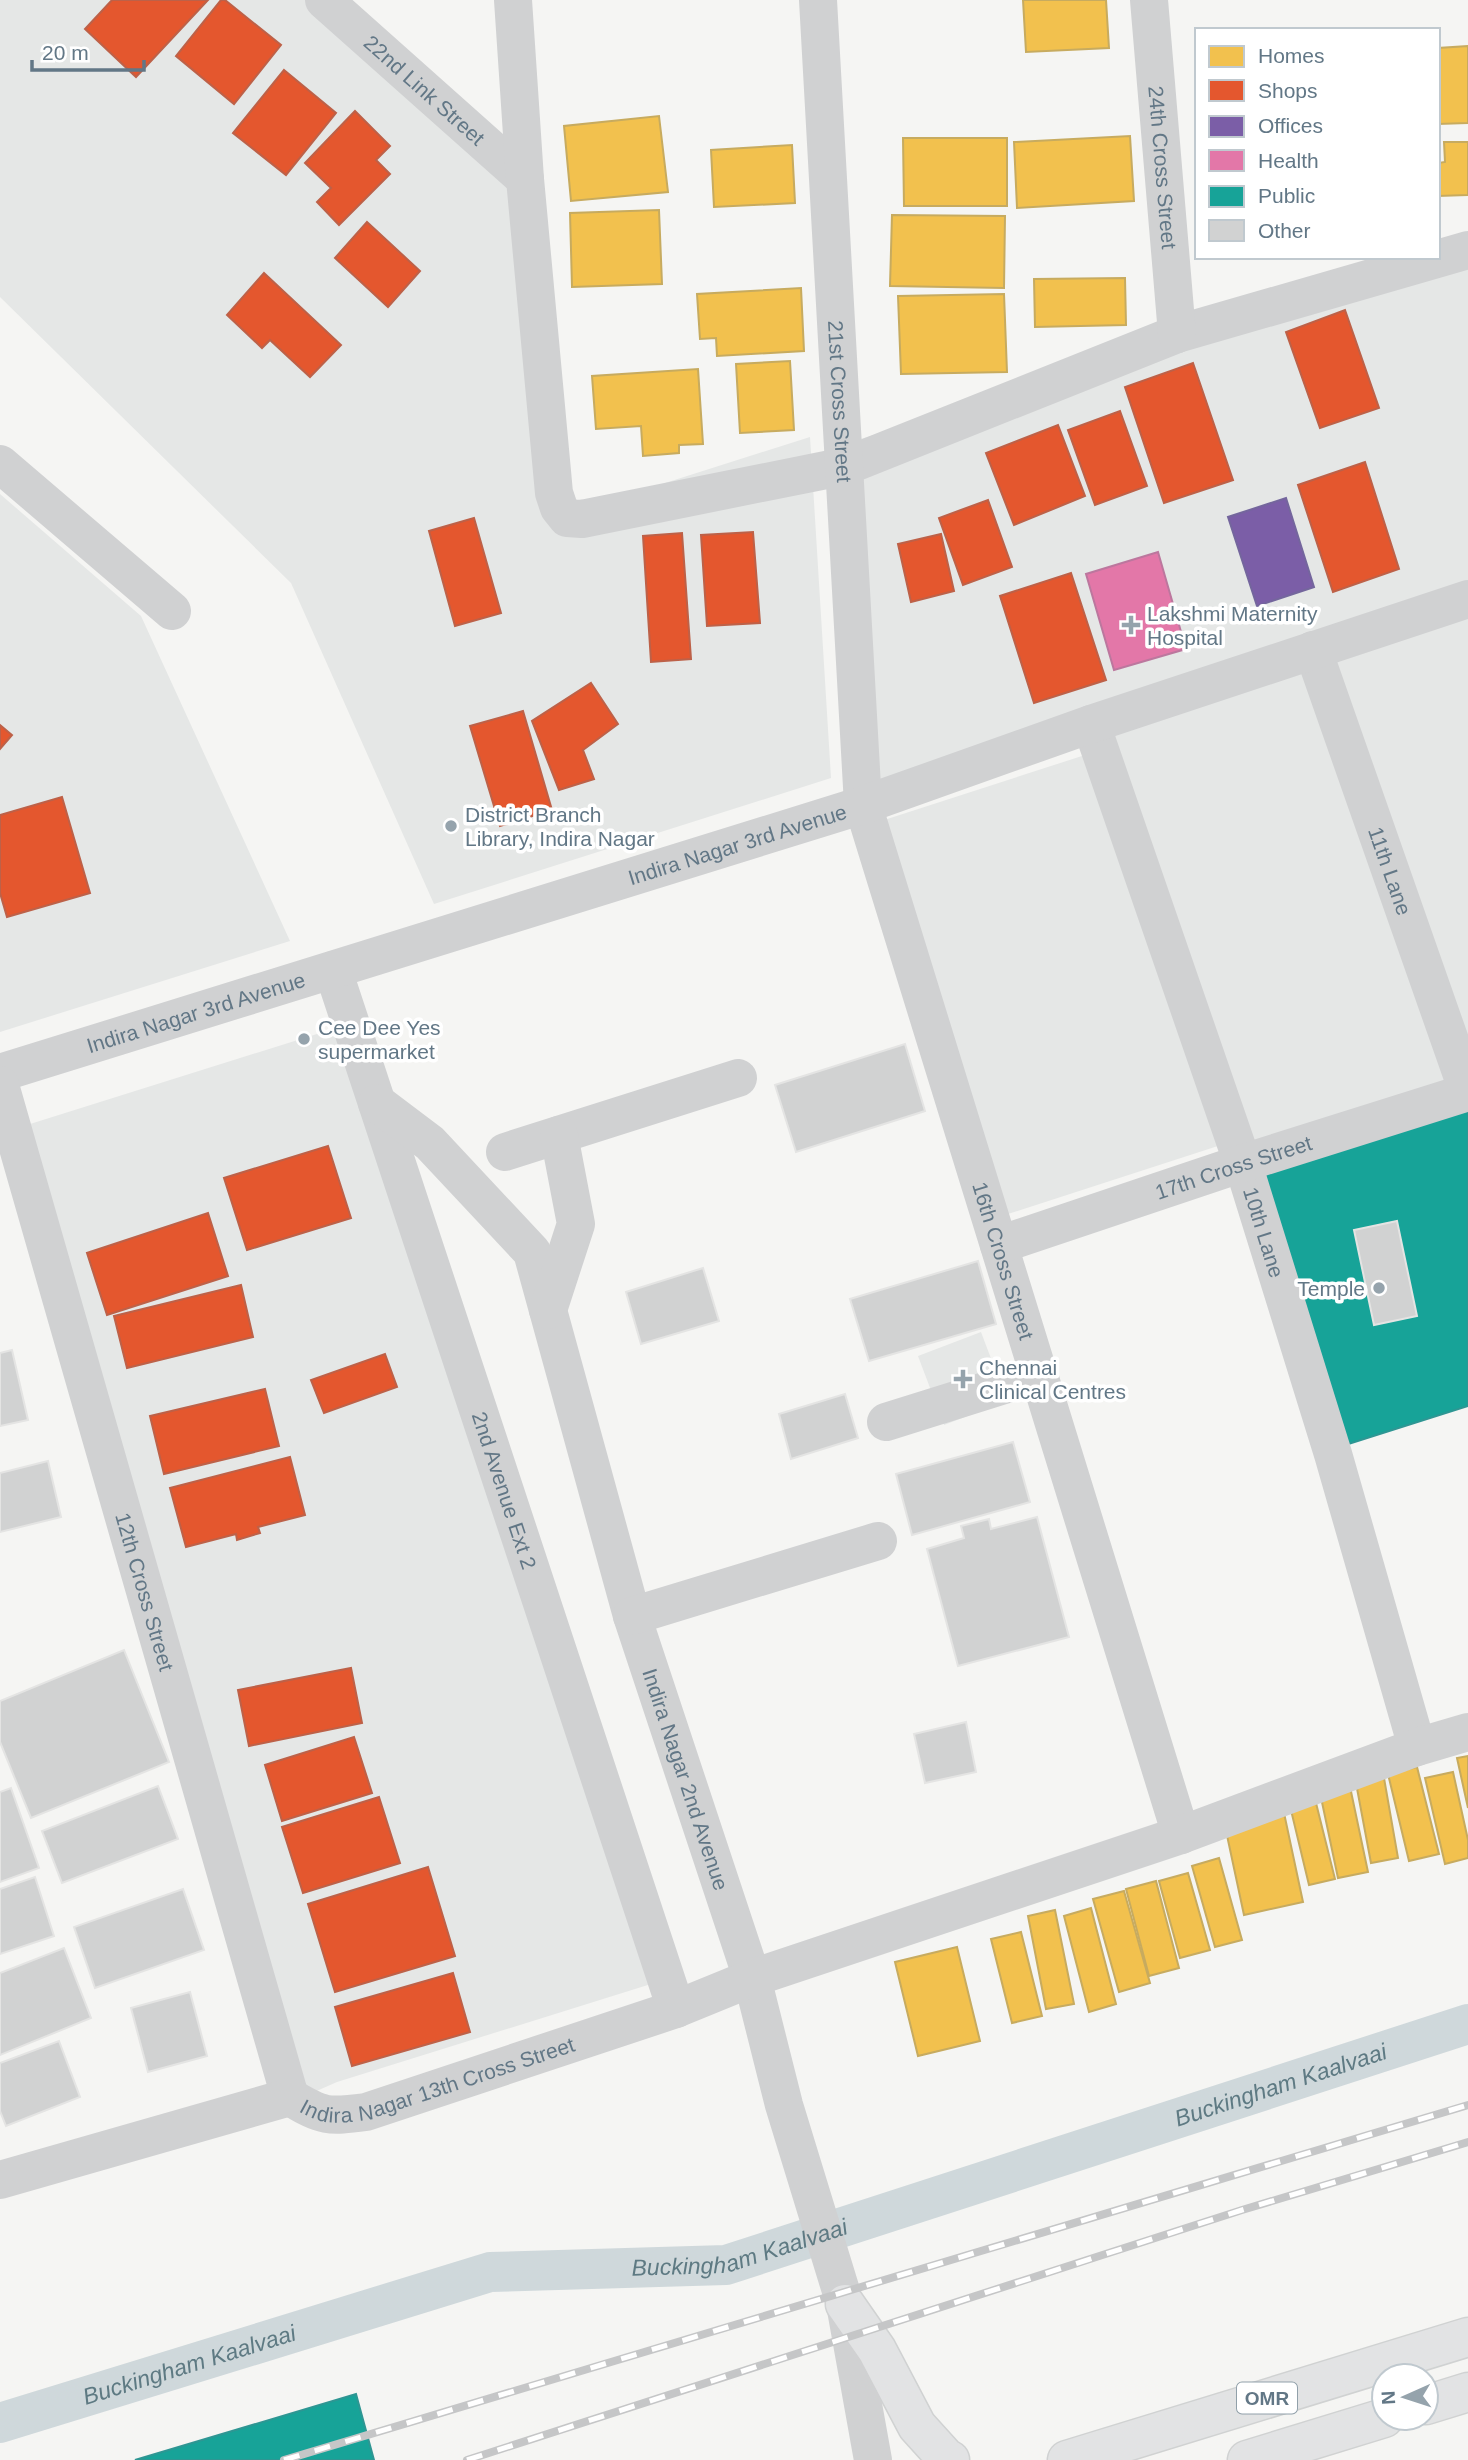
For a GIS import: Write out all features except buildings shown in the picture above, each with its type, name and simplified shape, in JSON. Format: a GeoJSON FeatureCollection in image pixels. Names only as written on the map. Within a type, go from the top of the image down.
{"type":"FeatureCollection","features":[{"type":"Feature","properties":{"kind":"main road"},"geometry":{"type":"LineString","coordinates":[[845,2305],[877,2350],[917,2426],[950,2460]]}},
{"type":"Feature","properties":{"kind":"main road","name":"OMR"},"geometry":{"type":"LineString","coordinates":[[1067,2460],[1468,2337]]}},
{"type":"Feature","properties":{"kind":"main road"},"geometry":{"type":"LineString","coordinates":[[1440,2401],[1468,2392]]}},
{"type":"Feature","properties":{"kind":"main road","name":"OMR"},"geometry":{"type":"LineString","coordinates":[[1247,2460],[1370,2422]]}},
{"type":"Feature","properties":{"kind":"street","name":"22nd Link Street"},"geometry":{"type":"LineString","coordinates":[[324,0],[525,179]]}},
{"type":"Feature","properties":{"kind":"street"},"geometry":{"type":"LineString","coordinates":[[513,0],[525,179],[554,493],[559,508],[567,518],[582,519],[845,466],[1177,334],[1437,259]]}},
{"type":"Feature","properties":{"kind":"street","name":"21st Cross Street"},"geometry":{"type":"LineString","coordinates":[[818,0],[863,805]]}},
{"type":"Feature","properties":{"kind":"street","name":"24th Cross Street"},"geometry":{"type":"LineString","coordinates":[[1149,0],[1177,334]]}},
{"type":"Feature","properties":{"kind":"street"},"geometry":{"type":"LineString","coordinates":[[1440,258],[1468,250]]}},
{"type":"Feature","properties":{"kind":"street"},"geometry":{"type":"LineString","coordinates":[[0,464],[172,611]]}},
{"type":"Feature","properties":{"kind":"street","name":"Indira Nagar 3rd Avenue"},"geometry":{"type":"LineString","coordinates":[[0,1073],[863,805],[1091,724],[1468,599]]}},
{"type":"Feature","properties":{"kind":"street","name":"11th Lane"},"geometry":{"type":"LineString","coordinates":[[1313,650],[1468,1092]]}},
{"type":"Feature","properties":{"kind":"street","name":"10th Lane"},"geometry":{"type":"LineString","coordinates":[[1091,724],[1243,1163],[1333,1454],[1418,1747]]}},
{"type":"Feature","properties":{"kind":"street","name":"16th Cross Street"},"geometry":{"type":"LineString","coordinates":[[863,805],[1181,1835]]}},
{"type":"Feature","properties":{"kind":"street","name":"2nd Avenue Ext 2"},"geometry":{"type":"LineString","coordinates":[[333,970],[676,2009]]}},
{"type":"Feature","properties":{"kind":"street"},"geometry":{"type":"LineString","coordinates":[[505,1152],[738,1078]]}},
{"type":"Feature","properties":{"kind":"street","name":"12th Cross Street"},"geometry":{"type":"LineString","coordinates":[[0,1085],[289,2097]]}},
{"type":"Feature","properties":{"kind":"street","name":"17th Cross Street"},"geometry":{"type":"LineString","coordinates":[[999,1245],[1243,1163],[1468,1092]]}},
{"type":"Feature","properties":{"kind":"street","name":"Indira Nagar 2nd Avenue"},"geometry":{"type":"LineString","coordinates":[[377,1103],[430,1143],[532,1252],[632,1616],[752,1978],[783,2105],[845,2305],[873,2460]]}},
{"type":"Feature","properties":{"kind":"street"},"geometry":{"type":"LineString","coordinates":[[548,1310],[576,1224],[559,1135]]}},
{"type":"Feature","properties":{"kind":"street"},"geometry":{"type":"LineString","coordinates":[[886,1422],[1038,1374]]}},
{"type":"Feature","properties":{"kind":"street"},"geometry":{"type":"LineString","coordinates":[[632,1616],[878,1541]]}},
{"type":"Feature","properties":{"kind":"street","name":"Indira Nagar 13th Cross Street"},"geometry":{"type":"LineString","coordinates":[[0,2180],[289,2097],[314,2112],[334,2116],[366,2112],[676,2009],[752,1978],[1181,1835],[1418,1747],[1468,1732]]}},
{"type":"Feature","properties":{"kind":"shaded area"},"geometry":{"type":"Polygon","coordinates":[[[0,0],[320,0],[518,189],[552,519],[810,437],[831,778],[434,904],[291,583],[0,297],[0,0]]]}},
{"type":"Feature","properties":{"kind":"shaded area"},"geometry":{"type":"Polygon","coordinates":[[[1468,259],[1468,592],[870,789],[847,443],[1468,259]]]}},
{"type":"Feature","properties":{"kind":"shaded area"},"geometry":{"type":"Polygon","coordinates":[[[0,494],[141,616],[290,941],[0,1032],[0,494]]]}},
{"type":"Feature","properties":{"kind":"shaded area"},"geometry":{"type":"Polygon","coordinates":[[[1468,599],[1468,1092],[1313,650],[1468,599]]]}},
{"type":"Feature","properties":{"kind":"shaded area"},"geometry":{"type":"Polygon","coordinates":[[[1312,658],[1461,1086],[1246,1159],[1097,730],[1312,658]]]}},
{"type":"Feature","properties":{"kind":"shaded area"},"geometry":{"type":"Polygon","coordinates":[[[1085,755],[1221,1145],[1005,1215],[878,822],[1085,755]]]}},
{"type":"Feature","properties":{"kind":"shaded area"},"geometry":{"type":"Polygon","coordinates":[[[336,1028],[651,1984],[337,2082],[303,2097],[11,1130],[336,1028]]]}},
{"type":"Feature","properties":{"kind":"shaded area","name":"Chennai Clinical Centres"},"geometry":{"type":"Polygon","coordinates":[[[981,1332],[1007,1401],[944,1425],[918,1356],[981,1332]]]}},
{"type":"Feature","properties":{"kind":"waterway","name":"Buckingham Kaalvaai"},"geometry":{"type":"LineString","coordinates":[[0,2423],[490,2272],[726,2265],[1468,2024]]}},
{"type":"Feature","properties":{"kind":"railway"},"geometry":{"type":"LineString","coordinates":[[284,2460],[1468,2105]]}},
{"type":"Feature","properties":{"kind":"railway"},"geometry":{"type":"LineString","coordinates":[[467,2460],[1242,2210],[1468,2142]]}},
{"type":"Feature","properties":{"kind":"place","name":"Lakshmi Maternity Hospital"},"geometry":{"type":"Point","coordinates":[1131,625]}},
{"type":"Feature","properties":{"kind":"place","name":"District Branch Library, Indira Nagar"},"geometry":{"type":"Point","coordinates":[451,826]}},
{"type":"Feature","properties":{"kind":"place","name":"Cee Dee Yes supermarket"},"geometry":{"type":"Point","coordinates":[304,1039]}},
{"type":"Feature","properties":{"kind":"place","name":"Temple"},"geometry":{"type":"Point","coordinates":[1379,1288]}},
{"type":"Feature","properties":{"kind":"place","name":"Chennai Clinical Centres"},"geometry":{"type":"Point","coordinates":[963,1379]}}]}
